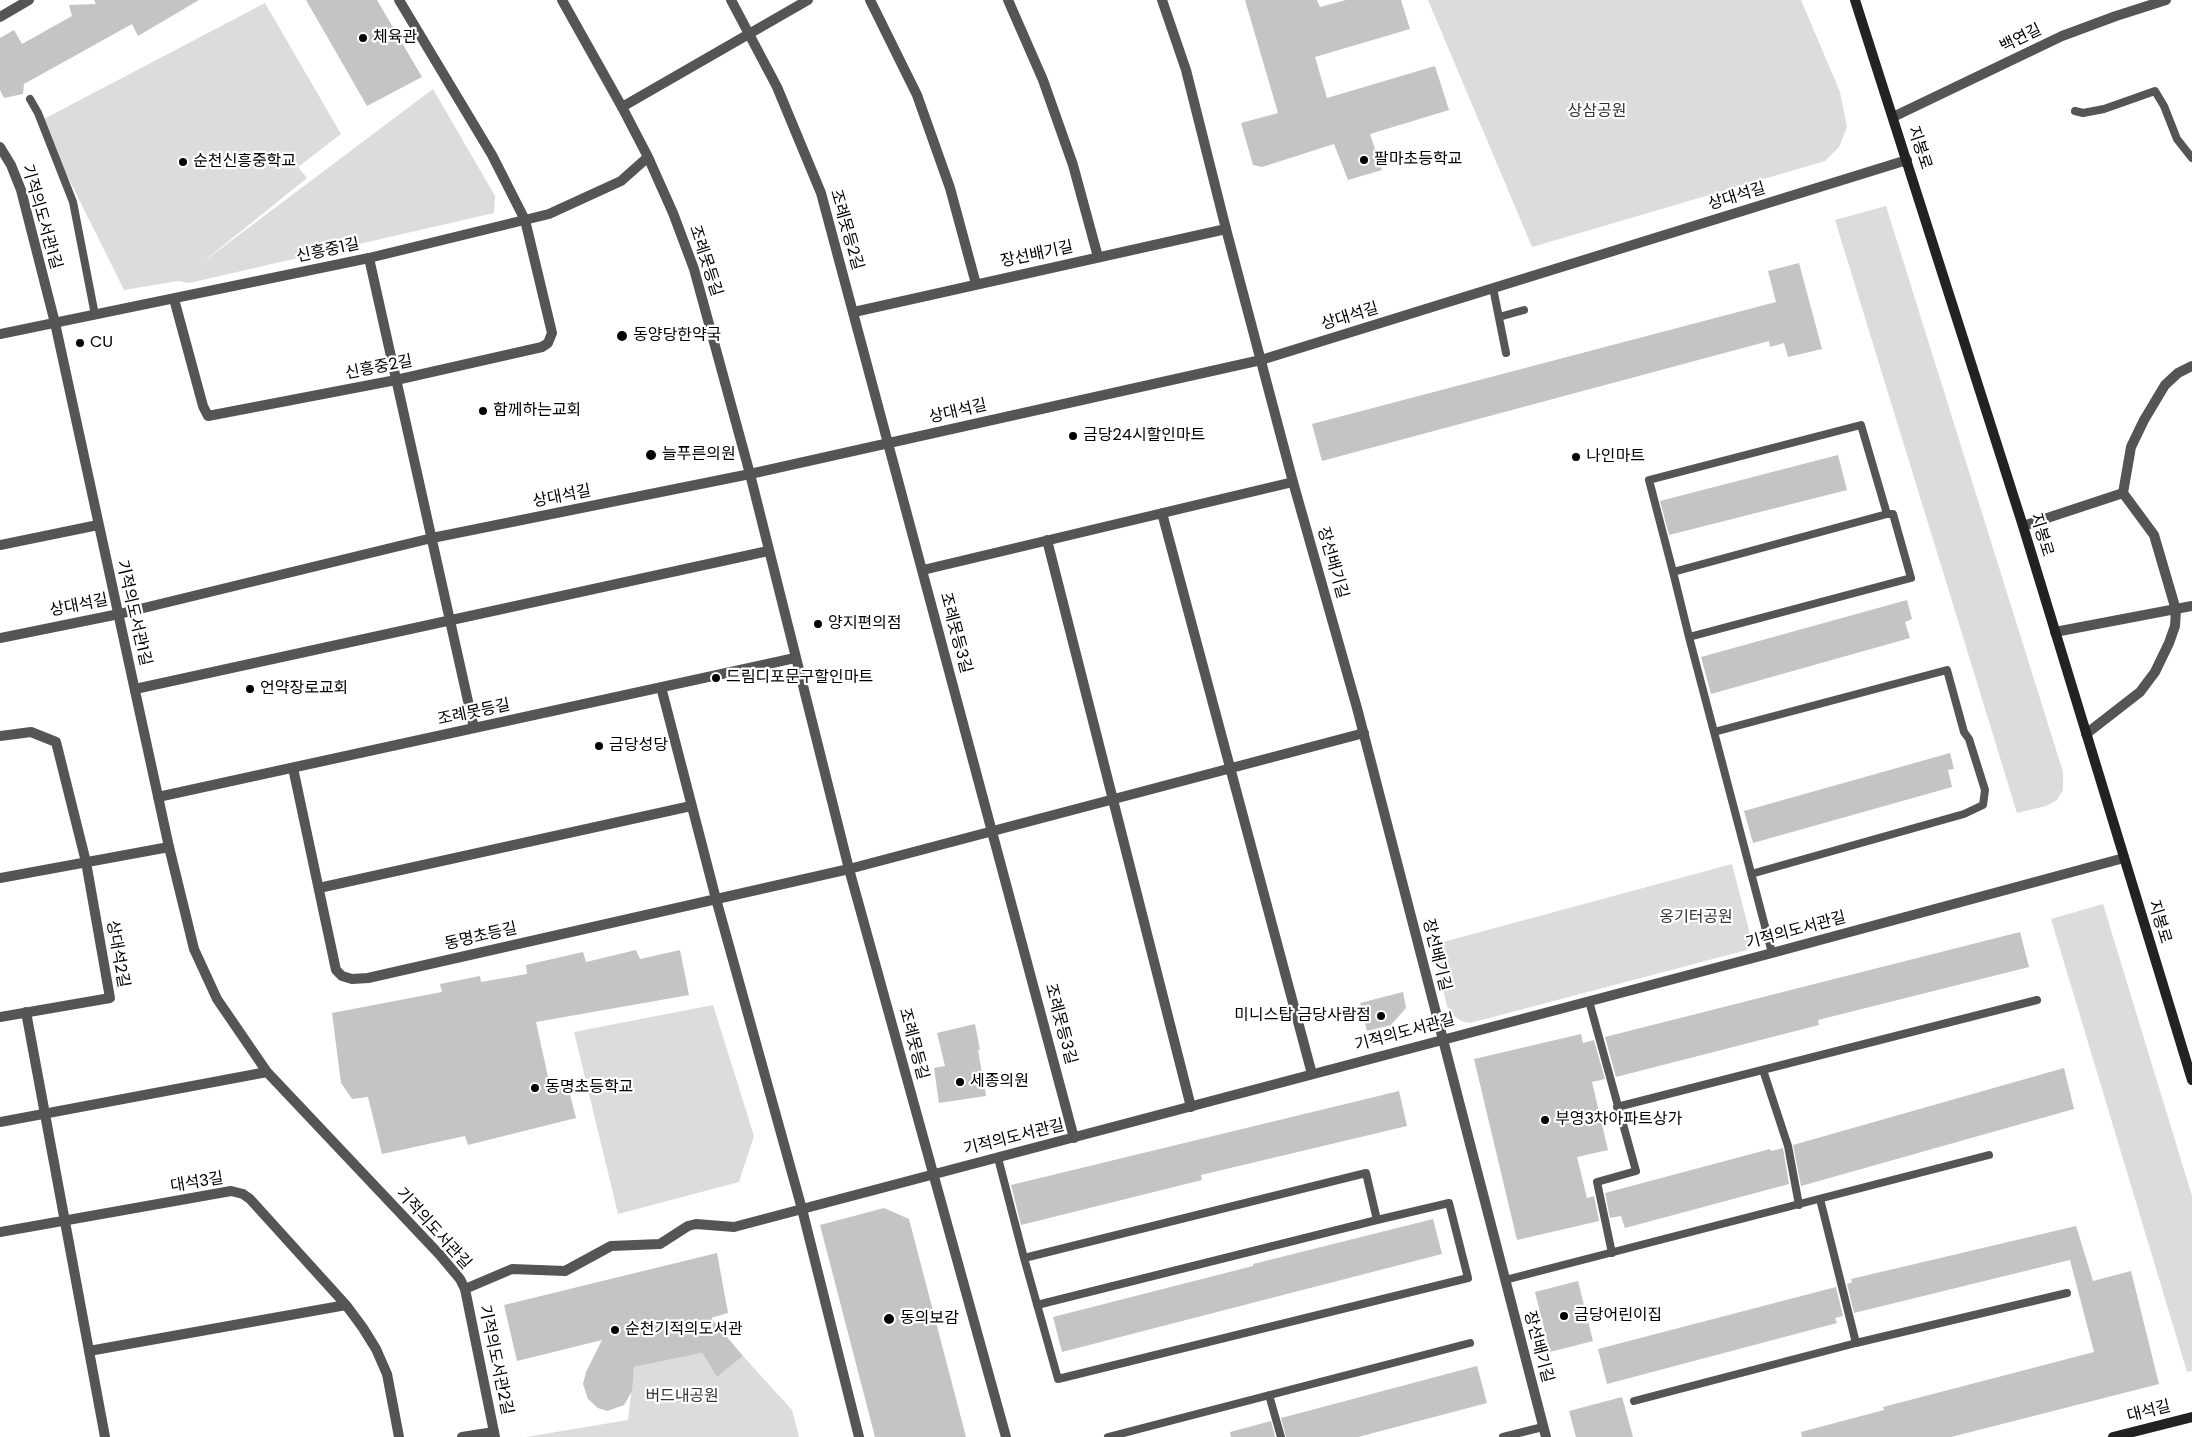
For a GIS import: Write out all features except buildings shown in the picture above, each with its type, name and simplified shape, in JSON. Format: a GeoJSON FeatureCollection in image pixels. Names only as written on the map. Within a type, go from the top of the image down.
{"type":"FeatureCollection","features":[{"type":"Feature","properties":{"kind":"main road","name":"지봉로"},"geometry":{"type":"LineString","coordinates":[[1855,0],[2023,526],[2192,1080]]}},
{"type":"Feature","properties":{"kind":"main road","name":"대석길"},"geometry":{"type":"LineString","coordinates":[[2113,1437],[2192,1417]]}},
{"type":"Feature","properties":{"kind":"street"},"geometry":{"type":"LineString","coordinates":[[0,16],[29,0]]}},
{"type":"Feature","properties":{"kind":"street"},"geometry":{"type":"LineString","coordinates":[[399,0],[492,154],[525,220]]}},
{"type":"Feature","properties":{"kind":"street","name":"조례못등길"},"geometry":{"type":"LineString","coordinates":[[562,0],[648,157],[673,213],[694,269],[750,474],[849,869],[1006,1437]]}},
{"type":"Feature","properties":{"kind":"street","name":"조례못등2길"},"geometry":{"type":"LineString","coordinates":[[731,0],[777,87],[821,193],[889,443]]}},
{"type":"Feature","properties":{"kind":"street"},"geometry":{"type":"LineString","coordinates":[[622,107],[808,0]]}},
{"type":"Feature","properties":{"kind":"street"},"geometry":{"type":"LineString","coordinates":[[870,0],[916,95],[950,188],[976,284]]}},
{"type":"Feature","properties":{"kind":"street"},"geometry":{"type":"LineString","coordinates":[[1008,0],[1043,80],[1073,165],[1098,257]]}},
{"type":"Feature","properties":{"kind":"street","name":"장선배기길"},"geometry":{"type":"LineString","coordinates":[[1162,0],[1186,70],[1293,482],[1364,733],[1545,1432]]}},
{"type":"Feature","properties":{"kind":"street","name":"백연길"},"geometry":{"type":"LineString","coordinates":[[1893,117],[2062,36],[2166,0]]}},
{"type":"Feature","properties":{"kind":"street","name":"기적의도서관1길"},"geometry":{"type":"LineString","coordinates":[[0,147],[11,165],[21,190],[55,323],[186,924],[201,967],[217,999],[267,1072]]}},
{"type":"Feature","properties":{"kind":"street","name":"신흥중1길"},"geometry":{"type":"LineString","coordinates":[[0,334],[369,258],[549,214],[621,180],[648,157]]}},
{"type":"Feature","properties":{"kind":"street","name":"상대석길"},"geometry":{"type":"LineString","coordinates":[[0,638],[119,614],[432,538],[750,474],[1261,360],[1907,160]]}},
{"type":"Feature","properties":{"kind":"street","name":"신흥중2길"},"geometry":{"type":"LineString","coordinates":[[174,299],[203,406],[208,416],[396,380],[542,347],[548,343],[552,333],[525,220]]}},
{"type":"Feature","properties":{"kind":"street","name":"장선배기길"},"geometry":{"type":"LineString","coordinates":[[854,312],[1226,229]]}},
{"type":"Feature","properties":{"kind":"street"},"geometry":{"type":"LineString","coordinates":[[369,258],[474,728]]}},
{"type":"Feature","properties":{"kind":"street"},"geometry":{"type":"LineString","coordinates":[[2086,734],[2140,692],[2154,672],[2169,644],[2175,626],[2176,610],[2154,535],[2123,493],[2131,447],[2144,420],[2165,385],[2178,373],[2192,366]]}},
{"type":"Feature","properties":{"kind":"street","name":"조례못등3길"},"geometry":{"type":"LineString","coordinates":[[889,443],[1074,1138]]}},
{"type":"Feature","properties":{"kind":"street"},"geometry":{"type":"LineString","coordinates":[[923,570],[1293,482]]}},
{"type":"Feature","properties":{"kind":"street"},"geometry":{"type":"LineString","coordinates":[[2023,526],[2123,493]]}},
{"type":"Feature","properties":{"kind":"street"},"geometry":{"type":"LineString","coordinates":[[1162,513],[1312,1074]]}},
{"type":"Feature","properties":{"kind":"street"},"geometry":{"type":"LineString","coordinates":[[0,545],[98,525]]}},
{"type":"Feature","properties":{"kind":"street"},"geometry":{"type":"LineString","coordinates":[[1047,540],[1191,1107]]}},
{"type":"Feature","properties":{"kind":"street"},"geometry":{"type":"LineString","coordinates":[[135,688],[768,551]]}},
{"type":"Feature","properties":{"kind":"street"},"geometry":{"type":"LineString","coordinates":[[2055,632],[2192,606]]}},
{"type":"Feature","properties":{"kind":"street","name":"조례못등길"},"geometry":{"type":"LineString","coordinates":[[158,797],[795,658]]}},
{"type":"Feature","properties":{"kind":"street"},"geometry":{"type":"LineString","coordinates":[[661,687],[716,899],[802,1209],[859,1437]]}},
{"type":"Feature","properties":{"kind":"street","name":"상대석2길"},"geometry":{"type":"LineString","coordinates":[[0,736],[31,732],[56,742],[86,862],[110,998],[0,1017]]}},
{"type":"Feature","properties":{"kind":"street"},"geometry":{"type":"LineString","coordinates":[[849,869],[1364,733]]}},
{"type":"Feature","properties":{"kind":"street","name":"동명초등길"},"geometry":{"type":"LineString","coordinates":[[293,768],[336,970],[342,976],[352,979],[368,978],[849,869]]}},
{"type":"Feature","properties":{"kind":"street"},"geometry":{"type":"LineString","coordinates":[[319,888],[692,806]]}},
{"type":"Feature","properties":{"kind":"street"},"geometry":{"type":"LineString","coordinates":[[0,878],[169,847]]}},
{"type":"Feature","properties":{"kind":"street","name":"기적의도서관길"},"geometry":{"type":"LineString","coordinates":[[267,1072],[439,1254],[460,1279],[465,1289],[512,1269],[559,1272],[569,1270],[610,1246],[660,1244],[692,1225],[734,1227],[1772,953],[2124,858]]}},
{"type":"Feature","properties":{"kind":"street"},"geometry":{"type":"LineString","coordinates":[[26,1012],[105,1437]]}},
{"type":"Feature","properties":{"kind":"street"},"geometry":{"type":"LineString","coordinates":[[0,1122],[267,1072]]}},
{"type":"Feature","properties":{"kind":"street","name":"대석3길"},"geometry":{"type":"LineString","coordinates":[[0,1232],[231,1191],[242,1194],[250,1199],[346,1305],[376,1349],[387,1374],[399,1437]]}},
{"type":"Feature","properties":{"kind":"street","name":"기적의도서관2길"},"geometry":{"type":"LineString","coordinates":[[465,1289],[495,1434]]}},
{"type":"Feature","properties":{"kind":"street"},"geometry":{"type":"LineString","coordinates":[[89,1351],[346,1305]]}},
{"type":"Feature","properties":{"kind":"street"},"geometry":{"type":"LineString","coordinates":[[462,1437],[495,1434]]}},
{"type":"Feature","properties":{"kind":"lane"},"geometry":{"type":"LineString","coordinates":[[2075,111],[2083,113],[2104,109],[2155,91],[2164,106],[2177,139],[2192,158]]}},
{"type":"Feature","properties":{"kind":"lane"},"geometry":{"type":"LineString","coordinates":[[30,100],[38,113],[73,202],[95,315]]}},
{"type":"Feature","properties":{"kind":"lane"},"geometry":{"type":"LineString","coordinates":[[1493,288],[1506,353]]}},
{"type":"Feature","properties":{"kind":"lane"},"geometry":{"type":"LineString","coordinates":[[1499,317],[1524,310]]}},
{"type":"Feature","properties":{"kind":"lane"},"geometry":{"type":"LineString","coordinates":[[1772,953],[1649,480],[1861,426],[1887,514]]}},
{"type":"Feature","properties":{"kind":"lane"},"geometry":{"type":"LineString","coordinates":[[1672,572],[1887,514],[1893,514],[1911,578],[1689,637]]}},
{"type":"Feature","properties":{"kind":"lane"},"geometry":{"type":"LineString","coordinates":[[1714,732],[1947,670],[1964,732],[1969,739],[1985,790],[1983,805],[1964,814],[1751,874]]}},
{"type":"Feature","properties":{"kind":"lane"},"geometry":{"type":"LineString","coordinates":[[1617,1107],[2037,1000]]}},
{"type":"Feature","properties":{"kind":"lane"},"geometry":{"type":"LineString","coordinates":[[1589,1001],[1636,1171],[1597,1182],[1612,1254]]}},
{"type":"Feature","properties":{"kind":"lane"},"geometry":{"type":"LineString","coordinates":[[1763,1070],[1788,1146],[1799,1205]]}},
{"type":"Feature","properties":{"kind":"lane"},"geometry":{"type":"LineString","coordinates":[[1505,1280],[1612,1254],[1989,1155]]}},
{"type":"Feature","properties":{"kind":"lane"},"geometry":{"type":"LineString","coordinates":[[998,1158],[1024,1258],[1037,1305],[1058,1380],[1468,1278],[1449,1203],[1037,1305]]}},
{"type":"Feature","properties":{"kind":"lane"},"geometry":{"type":"LineString","coordinates":[[1024,1258],[1366,1172],[1377,1220]]}},
{"type":"Feature","properties":{"kind":"lane"},"geometry":{"type":"LineString","coordinates":[[1820,1199],[1856,1343]]}},
{"type":"Feature","properties":{"kind":"lane"},"geometry":{"type":"LineString","coordinates":[[1634,1400],[1856,1343],[2068,1293]]}},
{"type":"Feature","properties":{"kind":"lane"},"geometry":{"type":"LineString","coordinates":[[1108,1437],[1470,1343]]}},
{"type":"Feature","properties":{"kind":"lane"},"geometry":{"type":"LineString","coordinates":[[1269,1395],[1281,1437]]}},
{"type":"Feature","properties":{"kind":"lane"},"geometry":{"type":"LineString","coordinates":[[1503,1437],[1545,1432]]}},
{"type":"Feature","properties":{"kind":"green space","name":"상삼공원"},"geometry":{"type":"Polygon","coordinates":[[[1428,0],[1801,0],[1840,92],[1847,127],[1839,147],[1825,161],[1532,247],[1428,0]]]}},
{"type":"Feature","properties":{"kind":"green space"},"geometry":{"type":"Polygon","coordinates":[[[265,3],[341,134],[298,167],[307,178],[199,265],[433,89],[495,196],[494,213],[189,283],[178,281],[124,290],[40,121],[265,3]]]}},
{"type":"Feature","properties":{"kind":"green space"},"geometry":{"type":"Polygon","coordinates":[[[1886,206],[2063,772],[2063,790],[2057,800],[2046,806],[2017,813],[1835,220],[1886,206]]]}},
{"type":"Feature","properties":{"kind":"green space","name":"옹기터공원"},"geometry":{"type":"Polygon","coordinates":[[[1732,864],[1750,934],[1751,942],[1747,950],[1470,1023],[1461,1021],[1453,1015],[1447,1006],[1432,945],[1732,864]]]}},
{"type":"Feature","properties":{"kind":"green space"},"geometry":{"type":"Polygon","coordinates":[[[2103,904],[2192,1196],[2192,1371],[2187,1372],[2051,919],[2103,904]]]}},
{"type":"Feature","properties":{"kind":"green space"},"geometry":{"type":"Polygon","coordinates":[[[713,1005],[754,1136],[739,1182],[618,1214],[574,1032],[713,1005]]]}},
{"type":"Feature","properties":{"kind":"green space","name":"버드내공원"},"geometry":{"type":"Polygon","coordinates":[[[702,1353],[717,1377],[743,1356],[792,1410],[799,1437],[526,1437],[628,1420],[634,1367],[702,1353]]]}},
{"type":"Feature","properties":{"kind":"place","name":"체육관"},"geometry":{"type":"Point","coordinates":[363,38]}},
{"type":"Feature","properties":{"kind":"place","name":"팔마초등학교"},"geometry":{"type":"Point","coordinates":[1364,160]}},
{"type":"Feature","properties":{"kind":"place","name":"순천신흥중학교"},"geometry":{"type":"Point","coordinates":[183,162]}},
{"type":"Feature","properties":{"kind":"place","name":"동양당한약국"},"geometry":{"type":"Point","coordinates":[622,336]}},
{"type":"Feature","properties":{"kind":"place","name":"CU"},"geometry":{"type":"Point","coordinates":[80,343]}},
{"type":"Feature","properties":{"kind":"place","name":"함께하는교회"},"geometry":{"type":"Point","coordinates":[483,411]}},
{"type":"Feature","properties":{"kind":"place","name":"금당24시할인마트"},"geometry":{"type":"Point","coordinates":[1073,436]}},
{"type":"Feature","properties":{"kind":"place","name":"늘푸른의원"},"geometry":{"type":"Point","coordinates":[651,455]}},
{"type":"Feature","properties":{"kind":"place","name":"나인마트"},"geometry":{"type":"Point","coordinates":[1576,457]}},
{"type":"Feature","properties":{"kind":"place","name":"양지편의점"},"geometry":{"type":"Point","coordinates":[818,624]}},
{"type":"Feature","properties":{"kind":"place","name":"드림디포문구할인마트"},"geometry":{"type":"Point","coordinates":[716,678]}},
{"type":"Feature","properties":{"kind":"place","name":"언약장로교회"},"geometry":{"type":"Point","coordinates":[250,689]}},
{"type":"Feature","properties":{"kind":"place","name":"금당성당"},"geometry":{"type":"Point","coordinates":[599,746]}},
{"type":"Feature","properties":{"kind":"place","name":"미니스탑 금당사람점"},"geometry":{"type":"Point","coordinates":[1381,1016]}},
{"type":"Feature","properties":{"kind":"place","name":"세종의원"},"geometry":{"type":"Point","coordinates":[960,1082]}},
{"type":"Feature","properties":{"kind":"place","name":"동명초등학교"},"geometry":{"type":"Point","coordinates":[535,1088]}},
{"type":"Feature","properties":{"kind":"place","name":"부영3차아파트상가"},"geometry":{"type":"Point","coordinates":[1545,1120]}},
{"type":"Feature","properties":{"kind":"place","name":"금당어린이집"},"geometry":{"type":"Point","coordinates":[1564,1316]}},
{"type":"Feature","properties":{"kind":"place","name":"동의보감"},"geometry":{"type":"Point","coordinates":[889,1319]}},
{"type":"Feature","properties":{"kind":"place","name":"순천기적의도서관"},"geometry":{"type":"Point","coordinates":[615,1330]}}]}
